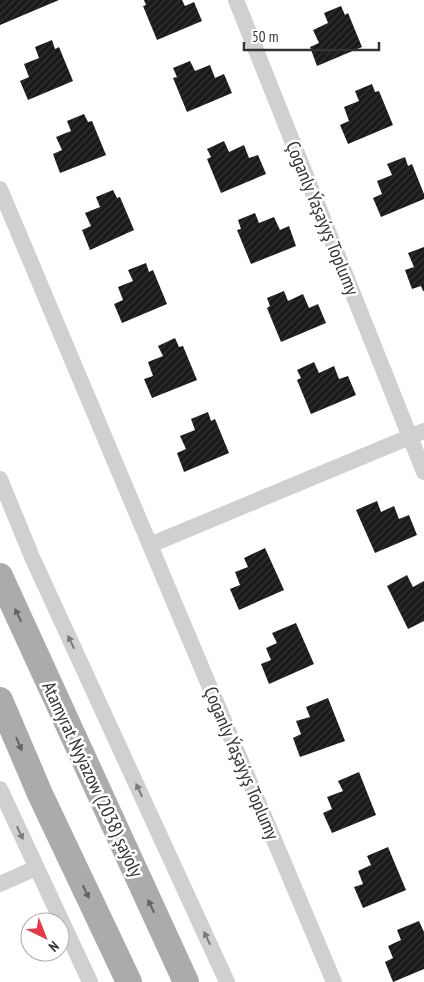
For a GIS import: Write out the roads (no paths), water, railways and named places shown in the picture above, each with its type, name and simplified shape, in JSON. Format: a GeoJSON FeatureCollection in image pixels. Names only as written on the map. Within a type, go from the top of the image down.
{"type":"FeatureCollection","features":[{"type":"Feature","properties":{"kind":"main road","name":"Atamyrat Nyýazow (2038) şaýoly"},"geometry":{"type":"LineString","coordinates":[[0,576],[186,982]]}},
{"type":"Feature","properties":{"kind":"main road"},"geometry":{"type":"LineString","coordinates":[[0,700],[40,794],[129,982]]}},
{"type":"Feature","properties":{"kind":"street","name":"Çoganly Ýaşaýyş Toplumy"},"geometry":{"type":"LineString","coordinates":[[236,0],[417,434],[424,472]]}},
{"type":"Feature","properties":{"kind":"street","name":"Çoganly Ýaşaýyş Toplumy"},"geometry":{"type":"LineString","coordinates":[[0,189],[334,982]]}},
{"type":"Feature","properties":{"kind":"street"},"geometry":{"type":"LineString","coordinates":[[150,544],[417,434]]}},
{"type":"Feature","properties":{"kind":"street"},"geometry":{"type":"LineString","coordinates":[[0,479],[32,557],[227,982]]}},
{"type":"Feature","properties":{"kind":"street"},"geometry":{"type":"LineString","coordinates":[[0,789],[90,982]]}},
{"type":"Feature","properties":{"kind":"street"},"geometry":{"type":"LineString","coordinates":[[0,884],[36,868]]}}]}
